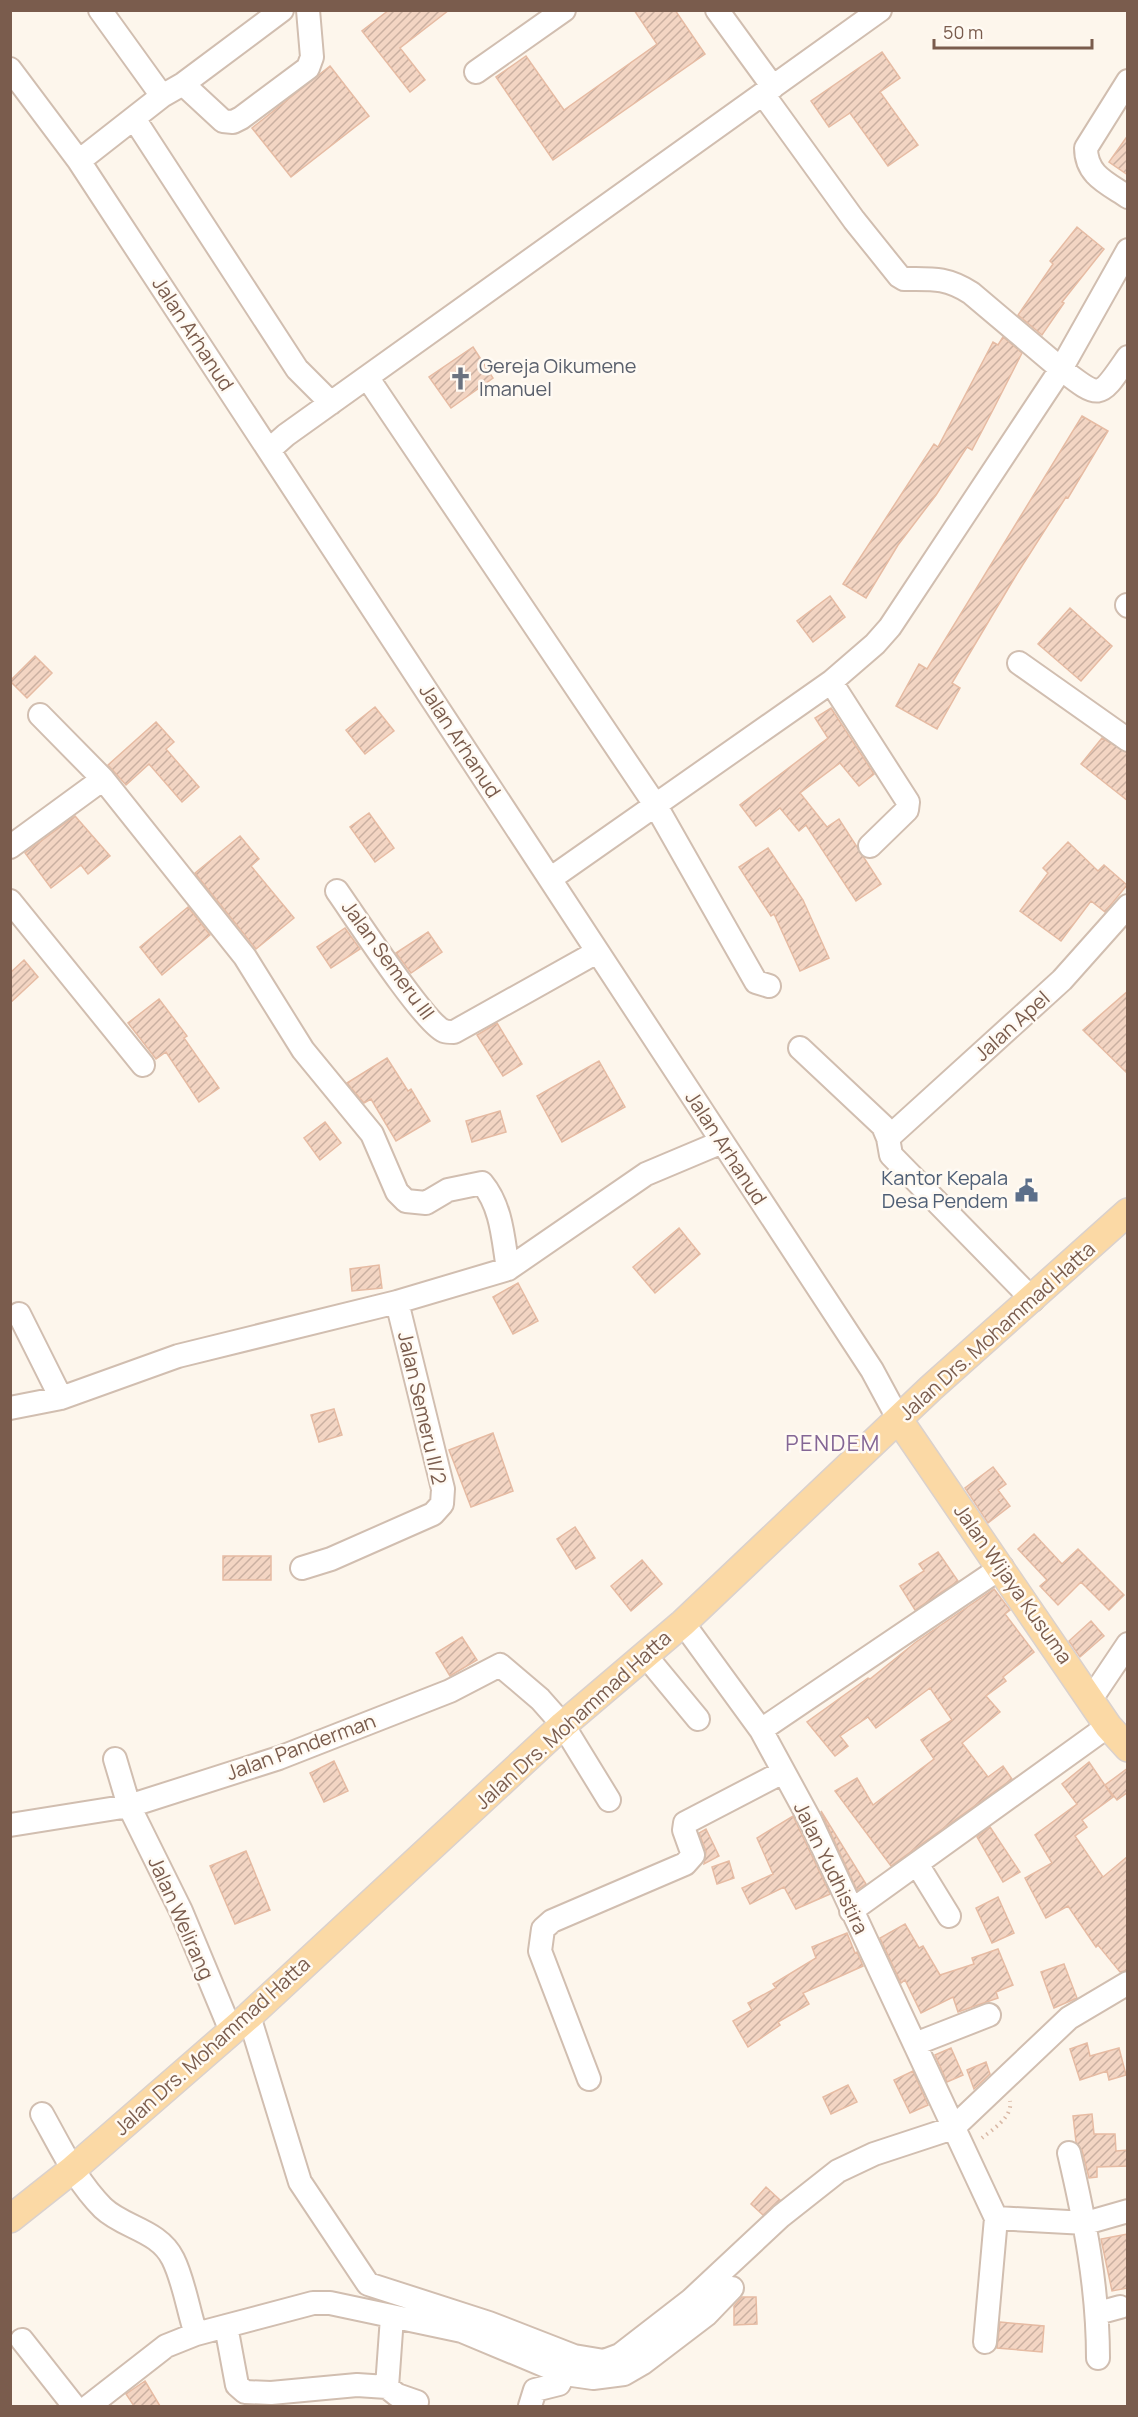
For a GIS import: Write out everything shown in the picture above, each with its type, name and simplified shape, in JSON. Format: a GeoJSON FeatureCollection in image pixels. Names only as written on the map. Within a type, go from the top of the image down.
{"type":"FeatureCollection","features":[{"type":"Feature","properties":{"kind":"main road","name":"Jalan Drs. Mohammad Hatta"},"geometry":{"type":"LineString","coordinates":[[10,2219],[73,2169],[240,2024],[562,1725],[682,1623],[899,1420],[1124,1220]]}},
{"type":"Feature","properties":{"kind":"main road","name":"Jalan Wijaya Kusuma"},"geometry":{"type":"LineString","coordinates":[[899,1420],[1002,1567],[1108,1726],[1128,1748]]}},
{"type":"Feature","properties":{"kind":"street"},"geometry":{"type":"LineString","coordinates":[[100,10],[162,96]]}},
{"type":"Feature","properties":{"kind":"street"},"geometry":{"type":"LineString","coordinates":[[79,161],[135,120],[162,96],[183,84],[282,10]]}},
{"type":"Feature","properties":{"kind":"street"},"geometry":{"type":"LineString","coordinates":[[183,84],[223,121],[233,122],[241,118],[308,68],[312,57],[308,10]]}},
{"type":"Feature","properties":{"kind":"street"},"geometry":{"type":"LineString","coordinates":[[476,72],[564,10]]}},
{"type":"Feature","properties":{"kind":"street"},"geometry":{"type":"LineString","coordinates":[[717,10],[854,220],[899,276],[904,279],[947,280],[957,284],[1090,392],[1100,392],[1107,386],[1128,357]]}},
{"type":"Feature","properties":{"kind":"street"},"geometry":{"type":"LineString","coordinates":[[269,450],[286,435],[880,10]]}},
{"type":"Feature","properties":{"kind":"street","name":"Jalan Arhanud"},"geometry":{"type":"LineString","coordinates":[[10,69],[79,161],[872,1370],[899,1420]]}},
{"type":"Feature","properties":{"kind":"street"},"geometry":{"type":"LineString","coordinates":[[1128,81],[1086,148],[1086,160],[1092,172],[1128,197]]}},
{"type":"Feature","properties":{"kind":"street"},"geometry":{"type":"LineString","coordinates":[[135,120],[297,369],[331,403]]}},
{"type":"Feature","properties":{"kind":"street"},"geometry":{"type":"LineString","coordinates":[[550,879],[831,682],[875,644],[890,627],[1061,369],[1128,250]]}},
{"type":"Feature","properties":{"kind":"street"},"geometry":{"type":"LineString","coordinates":[[368,377],[656,806],[756,982],[769,986]]}},
{"type":"Feature","properties":{"kind":"street"},"geometry":{"type":"LineString","coordinates":[[1019,663],[1128,741]]}},
{"type":"Feature","properties":{"kind":"street"},"geometry":{"type":"LineString","coordinates":[[831,682],[908,802],[907,810],[870,846]]}},
{"type":"Feature","properties":{"kind":"street"},"geometry":{"type":"LineString","coordinates":[[40,715],[103,779],[245,957],[303,1050],[372,1134],[397,1192],[406,1201],[426,1203],[448,1190],[482,1183],[493,1196],[500,1220],[508,1269]]}},
{"type":"Feature","properties":{"kind":"street"},"geometry":{"type":"LineString","coordinates":[[10,847],[103,779]]}},
{"type":"Feature","properties":{"kind":"street","name":"Jalan Semeru III"},"geometry":{"type":"LineString","coordinates":[[337,891],[402,984],[434,1024],[444,1031],[453,1032],[597,952]]}},
{"type":"Feature","properties":{"kind":"street"},"geometry":{"type":"LineString","coordinates":[[10,901],[143,1065]]}},
{"type":"Feature","properties":{"kind":"street","name":"Jalan Apel"},"geometry":{"type":"LineString","coordinates":[[888,1138],[1062,980],[1128,906]]}},
{"type":"Feature","properties":{"kind":"street"},"geometry":{"type":"LineString","coordinates":[[800,1048],[883,1126],[891,1155],[1033,1300]]}},
{"type":"Feature","properties":{"kind":"street"},"geometry":{"type":"LineString","coordinates":[[10,1408],[61,1398],[178,1356],[397,1302],[508,1269],[646,1174],[722,1142]]}},
{"type":"Feature","properties":{"kind":"street","name":"Jalan Semeru II/2"},"geometry":{"type":"LineString","coordinates":[[302,1568],[332,1559],[396,1531],[433,1514],[442,1504],[443,1489],[397,1302]]}},
{"type":"Feature","properties":{"kind":"street"},"geometry":{"type":"LineString","coordinates":[[19,1314],[61,1398]]}},
{"type":"Feature","properties":{"kind":"street"},"geometry":{"type":"LineString","coordinates":[[761,1730],[1002,1567]]}},
{"type":"Feature","properties":{"kind":"street","name":"Jalan Yudhistira"},"geometry":{"type":"LineString","coordinates":[[682,1623],[761,1730],[810,1820],[996,2218]]}},
{"type":"Feature","properties":{"kind":"street"},"geometry":{"type":"LineString","coordinates":[[1091,1699],[1128,1644]]}},
{"type":"Feature","properties":{"kind":"street"},"geometry":{"type":"LineString","coordinates":[[645,1655],[698,1719]]}},
{"type":"Feature","properties":{"kind":"street","name":"Jalan Panderman"},"geometry":{"type":"LineString","coordinates":[[10,1825],[129,1806],[279,1758],[450,1691],[500,1665],[540,1699],[562,1725]]}},
{"type":"Feature","properties":{"kind":"street"},"geometry":{"type":"LineString","coordinates":[[562,1725],[609,1800]]}},
{"type":"Feature","properties":{"kind":"street"},"geometry":{"type":"LineString","coordinates":[[851,1911],[1108,1726]]}},
{"type":"Feature","properties":{"kind":"street","name":"Jalan Welirang"},"geometry":{"type":"LineString","coordinates":[[115,1759],[129,1806],[240,2024],[300,2182],[363,2278],[376,2288]]}},
{"type":"Feature","properties":{"kind":"street"},"geometry":{"type":"LineString","coordinates":[[589,2079],[540,1951],[543,1929],[552,1921],[685,1864],[693,1855],[684,1830],[685,1823],[783,1772]]}},
{"type":"Feature","properties":{"kind":"street"},"geometry":{"type":"LineString","coordinates":[[917,1864],[949,1916]]}},
{"type":"Feature","properties":{"kind":"street"},"geometry":{"type":"LineString","coordinates":[[698,2308],[781,2216],[838,2171],[874,2154],[958,2139],[1069,2018],[1128,1983]]}},
{"type":"Feature","properties":{"kind":"street"},"geometry":{"type":"LineString","coordinates":[[915,2044],[989,2015]]}},
{"type":"Feature","properties":{"kind":"street"},"geometry":{"type":"LineString","coordinates":[[42,2114],[73,2169],[104,2209],[161,2242],[173,2259],[193,2325]]}},
{"type":"Feature","properties":{"kind":"street"},"geometry":{"type":"LineString","coordinates":[[1069,2153],[1109,2310],[1098,2358]]}},
{"type":"Feature","properties":{"kind":"street"},"geometry":{"type":"LineString","coordinates":[[985,2342],[996,2218],[1086,2223],[1128,2211]]}},
{"type":"Feature","properties":{"kind":"street"},"geometry":{"type":"LineString","coordinates":[[366,2311],[376,2288],[489,2323],[569,2366]]}},
{"type":"Feature","properties":{"kind":"street"},"geometry":{"type":"LineString","coordinates":[[22,2340],[77,2404],[166,2346],[193,2325],[226,2326],[313,2303],[330,2303],[462,2331],[569,2366],[604,2361],[620,2355],[732,2288]]}},
{"type":"Feature","properties":{"kind":"street"},"geometry":{"type":"LineString","coordinates":[[387,2387],[392,2317]]}},
{"type":"Feature","properties":{"kind":"street"},"geometry":{"type":"LineString","coordinates":[[226,2326],[237,2385],[245,2392],[271,2394],[357,2385],[387,2387],[397,2395],[417,2402]]}},
{"type":"Feature","properties":{"kind":"street"},"geometry":{"type":"LineString","coordinates":[[530,2406],[535,2390],[554,2387],[569,2366]]}},
{"type":"Feature","properties":{"kind":"path"},"geometry":{"type":"LineString","coordinates":[[958,2139],[1006,2116],[1011,2105],[1003,2092]]}},
{"type":"Feature","properties":{"kind":"building"},"geometry":{"type":"Polygon","coordinates":[[[389,10],[449,10],[400,48],[425,80],[410,92],[362,31],[389,10]]]}},
{"type":"Feature","properties":{"kind":"building"},"geometry":{"type":"Polygon","coordinates":[[[634,10],[675,10],[705,54],[553,160],[496,77],[526,56],[564,110],[657,44],[634,10]]]}},
{"type":"Feature","properties":{"kind":"building"},"geometry":{"type":"Polygon","coordinates":[[[882,52],[900,78],[880,92],[918,145],[888,166],[850,113],[829,127],[811,101],[882,52]]]}},
{"type":"Feature","properties":{"kind":"building"},"geometry":{"type":"Polygon","coordinates":[[[330,66],[369,116],[291,177],[252,128],[330,66]]]}},
{"type":"Feature","properties":{"kind":"building"},"geometry":{"type":"Polygon","coordinates":[[[1128,135],[1128,175],[1109,162],[1128,135]]]}},
{"type":"Feature","properties":{"kind":"building"},"geometry":{"type":"Polygon","coordinates":[[[1077,227],[1104,249],[1062,302],[1064,303],[1042,335],[1018,315],[1053,264],[1050,261],[1077,227]]]}},
{"type":"Feature","properties":{"kind":"building"},"geometry":{"type":"Polygon","coordinates":[[[1003,337],[1022,353],[972,450],[967,447],[936,495],[898,545],[866,598],[843,584],[934,444],[938,447],[993,342],[998,345],[1003,337]]]}},
{"type":"Feature","properties":{"kind":"building","name":"Gereja Oikumene Imanuel"},"geometry":{"type":"Polygon","coordinates":[[[473,347],[493,378],[451,408],[429,377],[473,347]]]}},
{"type":"Feature","properties":{"kind":"building"},"geometry":{"type":"Polygon","coordinates":[[[1082,416],[1108,431],[1068,498],[1066,497],[1015,577],[952,683],[960,688],[937,729],[896,706],[919,664],[927,669],[1082,416]]]}},
{"type":"Feature","properties":{"kind":"building"},"geometry":{"type":"Polygon","coordinates":[[[830,596],[845,617],[813,642],[797,621],[830,596]]]}},
{"type":"Feature","properties":{"kind":"building"},"geometry":{"type":"Polygon","coordinates":[[[1070,608],[1112,646],[1081,681],[1038,644],[1070,608]]]}},
{"type":"Feature","properties":{"kind":"building"},"geometry":{"type":"Polygon","coordinates":[[[35,656],[52,673],[27,698],[10,681],[35,656]]]}},
{"type":"Feature","properties":{"kind":"building"},"geometry":{"type":"Polygon","coordinates":[[[375,707],[394,731],[365,754],[346,730],[375,707]]]}},
{"type":"Feature","properties":{"kind":"building"},"geometry":{"type":"Polygon","coordinates":[[[831,708],[874,774],[859,786],[840,763],[800,793],[827,827],[839,819],[881,884],[856,901],[806,825],[799,831],[780,808],[756,826],[740,805],[828,738],[815,718],[831,708]]]}},
{"type":"Feature","properties":{"kind":"building"},"geometry":{"type":"Polygon","coordinates":[[[156,722],[174,742],[166,749],[199,787],[182,802],[149,764],[126,785],[108,765],[156,722]]]}},
{"type":"Feature","properties":{"kind":"building"},"geometry":{"type":"Polygon","coordinates":[[[1102,738],[1128,753],[1128,801],[1081,764],[1102,738]]]}},
{"type":"Feature","properties":{"kind":"building"},"geometry":{"type":"Polygon","coordinates":[[[369,813],[394,848],[375,862],[350,827],[369,813]]]}},
{"type":"Feature","properties":{"kind":"building"},"geometry":{"type":"Polygon","coordinates":[[[75,816],[110,856],[88,874],[81,865],[51,888],[25,853],[75,816]]]}},
{"type":"Feature","properties":{"kind":"building"},"geometry":{"type":"Polygon","coordinates":[[[240,836],[259,859],[251,866],[294,918],[256,949],[195,873],[240,836]]]}},
{"type":"Feature","properties":{"kind":"building"},"geometry":{"type":"Polygon","coordinates":[[[1068,842],[1098,871],[1104,865],[1127,885],[1105,912],[1091,901],[1061,941],[1020,911],[1048,873],[1043,868],[1068,842]]]}},
{"type":"Feature","properties":{"kind":"building"},"geometry":{"type":"Polygon","coordinates":[[[768,848],[803,900],[829,958],[800,971],[774,914],[771,916],[739,867],[768,848]]]}},
{"type":"Feature","properties":{"kind":"building"},"geometry":{"type":"Polygon","coordinates":[[[188,907],[210,935],[162,975],[140,947],[188,907]]]}},
{"type":"Feature","properties":{"kind":"building"},"geometry":{"type":"Polygon","coordinates":[[[345,928],[360,949],[331,968],[317,947],[345,928]]]}},
{"type":"Feature","properties":{"kind":"building"},"geometry":{"type":"Polygon","coordinates":[[[428,932],[442,952],[411,973],[396,953],[428,932]]]}},
{"type":"Feature","properties":{"kind":"building"},"geometry":{"type":"Polygon","coordinates":[[[24,960],[38,977],[10,1003],[10,973],[24,960]]]}},
{"type":"Feature","properties":{"kind":"building"},"geometry":{"type":"Polygon","coordinates":[[[1128,991],[1128,1074],[1083,1030],[1128,991]]]}},
{"type":"Feature","properties":{"kind":"building"},"geometry":{"type":"Polygon","coordinates":[[[159,999],[187,1036],[184,1038],[219,1088],[199,1102],[166,1052],[156,1059],[128,1023],[159,999]]]}},
{"type":"Feature","properties":{"kind":"building"},"geometry":{"type":"Polygon","coordinates":[[[497,1023],[522,1064],[503,1076],[477,1035],[497,1023]]]}},
{"type":"Feature","properties":{"kind":"building"},"geometry":{"type":"Polygon","coordinates":[[[387,1058],[408,1091],[411,1089],[430,1121],[396,1141],[371,1099],[364,1103],[347,1083],[387,1058]]]}},
{"type":"Feature","properties":{"kind":"building"},"geometry":{"type":"Polygon","coordinates":[[[599,1061],[625,1107],[562,1142],[537,1096],[599,1061]]]}},
{"type":"Feature","properties":{"kind":"building"},"geometry":{"type":"Polygon","coordinates":[[[500,1111],[506,1132],[472,1142],[466,1121],[500,1111]]]}},
{"type":"Feature","properties":{"kind":"building"},"geometry":{"type":"Polygon","coordinates":[[[325,1122],[341,1143],[320,1160],[304,1138],[325,1122]]]}},
{"type":"Feature","properties":{"kind":"building"},"geometry":{"type":"Polygon","coordinates":[[[679,1228],[700,1254],[655,1293],[633,1267],[679,1228]]]}},
{"type":"Feature","properties":{"kind":"building"},"geometry":{"type":"Polygon","coordinates":[[[379,1265],[382,1288],[352,1291],[350,1269],[379,1265]]]}},
{"type":"Feature","properties":{"kind":"building"},"geometry":{"type":"Polygon","coordinates":[[[518,1283],[538,1321],[513,1334],[493,1297],[518,1283]]]}},
{"type":"Feature","properties":{"kind":"building"},"geometry":{"type":"Polygon","coordinates":[[[334,1409],[342,1435],[319,1442],[311,1415],[334,1409]]]}},
{"type":"Feature","properties":{"kind":"building"},"geometry":{"type":"Polygon","coordinates":[[[493,1433],[513,1491],[471,1507],[449,1450],[493,1433]]]}},
{"type":"Feature","properties":{"kind":"building"},"geometry":{"type":"Polygon","coordinates":[[[993,1467],[1006,1484],[998,1490],[1010,1506],[988,1523],[965,1488],[993,1467]]]}},
{"type":"Feature","properties":{"kind":"building"},"geometry":{"type":"Polygon","coordinates":[[[575,1527],[595,1558],[576,1569],[557,1539],[575,1527]]]}},
{"type":"Feature","properties":{"kind":"building"},"geometry":{"type":"Polygon","coordinates":[[[1034,1534],[1062,1564],[1078,1549],[1124,1595],[1109,1610],[1081,1582],[1058,1605],[1040,1586],[1047,1580],[1018,1549],[1034,1534]]]}},
{"type":"Feature","properties":{"kind":"building"},"geometry":{"type":"Polygon","coordinates":[[[938,1552],[958,1581],[915,1610],[900,1586],[924,1571],[919,1564],[938,1552]]]}},
{"type":"Feature","properties":{"kind":"building"},"geometry":{"type":"Polygon","coordinates":[[[223,1556],[271,1556],[271,1580],[223,1580],[223,1556]]]}},
{"type":"Feature","properties":{"kind":"building"},"geometry":{"type":"Polygon","coordinates":[[[642,1560],[662,1584],[631,1611],[611,1586],[642,1560]]]}},
{"type":"Feature","properties":{"kind":"building"},"geometry":{"type":"Polygon","coordinates":[[[994,1589],[1010,1610],[1005,1614],[1034,1652],[1003,1677],[1006,1681],[986,1696],[1000,1712],[962,1743],[988,1777],[1003,1766],[1012,1779],[891,1866],[835,1791],[857,1778],[873,1805],[934,1759],[921,1740],[952,1720],[930,1688],[876,1728],[868,1717],[840,1736],[848,1746],[835,1756],[807,1722],[868,1678],[870,1679],[916,1642],[994,1589]]]}},
{"type":"Feature","properties":{"kind":"building"},"geometry":{"type":"Polygon","coordinates":[[[1091,1621],[1104,1636],[1080,1657],[1069,1641],[1091,1621]]]}},
{"type":"Feature","properties":{"kind":"building"},"geometry":{"type":"Polygon","coordinates":[[[462,1637],[477,1660],[450,1676],[436,1653],[462,1637]]]}},
{"type":"Feature","properties":{"kind":"building"},"geometry":{"type":"Polygon","coordinates":[[[334,1761],[348,1791],[324,1802],[310,1773],[334,1761]]]}},
{"type":"Feature","properties":{"kind":"building"},"geometry":{"type":"Polygon","coordinates":[[[1089,1762],[1113,1797],[1082,1820],[1087,1827],[1075,1836],[1103,1877],[1128,1856],[1128,1970],[1120,1972],[1098,1945],[1096,1947],[1068,1906],[1046,1918],[1025,1878],[1052,1863],[1035,1835],[1077,1804],[1062,1784],[1089,1762]]]}},
{"type":"Feature","properties":{"kind":"building"},"geometry":{"type":"Polygon","coordinates":[[[1128,1768],[1128,1792],[1117,1800],[1105,1785],[1128,1768]]]}},
{"type":"Feature","properties":{"kind":"building"},"geometry":{"type":"Polygon","coordinates":[[[821,1811],[866,1884],[857,1890],[822,1814],[821,1811]]]}},
{"type":"Feature","properties":{"kind":"building"},"geometry":{"type":"Polygon","coordinates":[[[793,1816],[830,1894],[796,1909],[784,1887],[750,1904],[742,1888],[773,1874],[757,1838],[793,1816]]]}},
{"type":"Feature","properties":{"kind":"building"},"geometry":{"type":"Polygon","coordinates":[[[990,1827],[1020,1872],[1003,1882],[977,1837],[990,1827]]]}},
{"type":"Feature","properties":{"kind":"building"},"geometry":{"type":"Polygon","coordinates":[[[706,1829],[719,1856],[704,1864],[706,1851],[699,1833],[706,1829]]]}},
{"type":"Feature","properties":{"kind":"building"},"geometry":{"type":"Polygon","coordinates":[[[246,1851],[270,1910],[235,1924],[210,1866],[246,1851]]]}},
{"type":"Feature","properties":{"kind":"building"},"geometry":{"type":"Polygon","coordinates":[[[729,1861],[734,1878],[717,1884],[712,1867],[729,1861]]]}},
{"type":"Feature","properties":{"kind":"building"},"geometry":{"type":"Polygon","coordinates":[[[998,1897],[1014,1933],[992,1943],[976,1908],[998,1897]]]}},
{"type":"Feature","properties":{"kind":"building"},"geometry":{"type":"Polygon","coordinates":[[[905,1924],[919,1948],[923,1946],[940,1975],[974,1964],[972,1958],[998,1949],[1013,1985],[996,1992],[998,1998],[958,2012],[953,1997],[921,2013],[905,1980],[901,1983],[880,1938],[905,1924]]]}},
{"type":"Feature","properties":{"kind":"building"},"geometry":{"type":"Polygon","coordinates":[[[847,1933],[863,1966],[803,1993],[809,2004],[778,2022],[780,2025],[748,2047],[733,2021],[752,2010],[748,2003],[776,1988],[773,1984],[816,1958],[812,1947],[847,1933]]]}},
{"type":"Feature","properties":{"kind":"building"},"geometry":{"type":"Polygon","coordinates":[[[1064,1964],[1077,1998],[1054,2008],[1041,1972],[1064,1964]]]}},
{"type":"Feature","properties":{"kind":"building"},"geometry":{"type":"Polygon","coordinates":[[[1087,2043],[1090,2056],[1119,2048],[1126,2075],[1109,2080],[1107,2071],[1080,2080],[1070,2049],[1087,2043]]]}},
{"type":"Feature","properties":{"kind":"building"},"geometry":{"type":"Polygon","coordinates":[[[951,2048],[963,2075],[947,2082],[935,2055],[951,2048]]]}},
{"type":"Feature","properties":{"kind":"building"},"geometry":{"type":"Polygon","coordinates":[[[986,2062],[990,2074],[974,2089],[967,2070],[986,2062]]]}},
{"type":"Feature","properties":{"kind":"building"},"geometry":{"type":"Polygon","coordinates":[[[913,2071],[928,2105],[910,2113],[894,2080],[913,2071]]]}},
{"type":"Feature","properties":{"kind":"building"},"geometry":{"type":"Polygon","coordinates":[[[848,2085],[857,2102],[831,2114],[823,2097],[848,2085]]]}},
{"type":"Feature","properties":{"kind":"building"},"geometry":{"type":"Polygon","coordinates":[[[1092,2114],[1094,2134],[1115,2134],[1116,2151],[1128,2150],[1128,2166],[1097,2167],[1097,2177],[1089,2178],[1082,2150],[1076,2142],[1073,2116],[1092,2114]]]}},
{"type":"Feature","properties":{"kind":"building"},"geometry":{"type":"Polygon","coordinates":[[[766,2187],[780,2200],[763,2215],[751,2204],[766,2187]]]}},
{"type":"Feature","properties":{"kind":"building"},"geometry":{"type":"Polygon","coordinates":[[[1128,2234],[1128,2288],[1112,2291],[1101,2239],[1128,2234]]]}},
{"type":"Feature","properties":{"kind":"building"},"geometry":{"type":"Polygon","coordinates":[[[742,2297],[756,2297],[757,2324],[734,2325],[734,2306],[742,2297]]]}},
{"type":"Feature","properties":{"kind":"building"},"geometry":{"type":"Polygon","coordinates":[[[1000,2322],[1044,2326],[1042,2352],[997,2348],[1000,2322]]]}},
{"type":"Feature","properties":{"kind":"building"},"geometry":{"type":"Polygon","coordinates":[[[145,2381],[160,2406],[134,2406],[126,2394],[145,2381]]]}},
{"type":"Feature","properties":{"kind":"place","name":"Gereja Oikumene Imanuel"},"geometry":{"type":"Point","coordinates":[461,378]}},
{"type":"Feature","properties":{"kind":"place","name":"Kantor Kepala Desa Pendem"},"geometry":{"type":"Point","coordinates":[1026,1190]}},
{"type":"Feature","properties":{"kind":"district","name":"PENDEM"},"geometry":{"type":"Point","coordinates":[833,1443]}}]}
